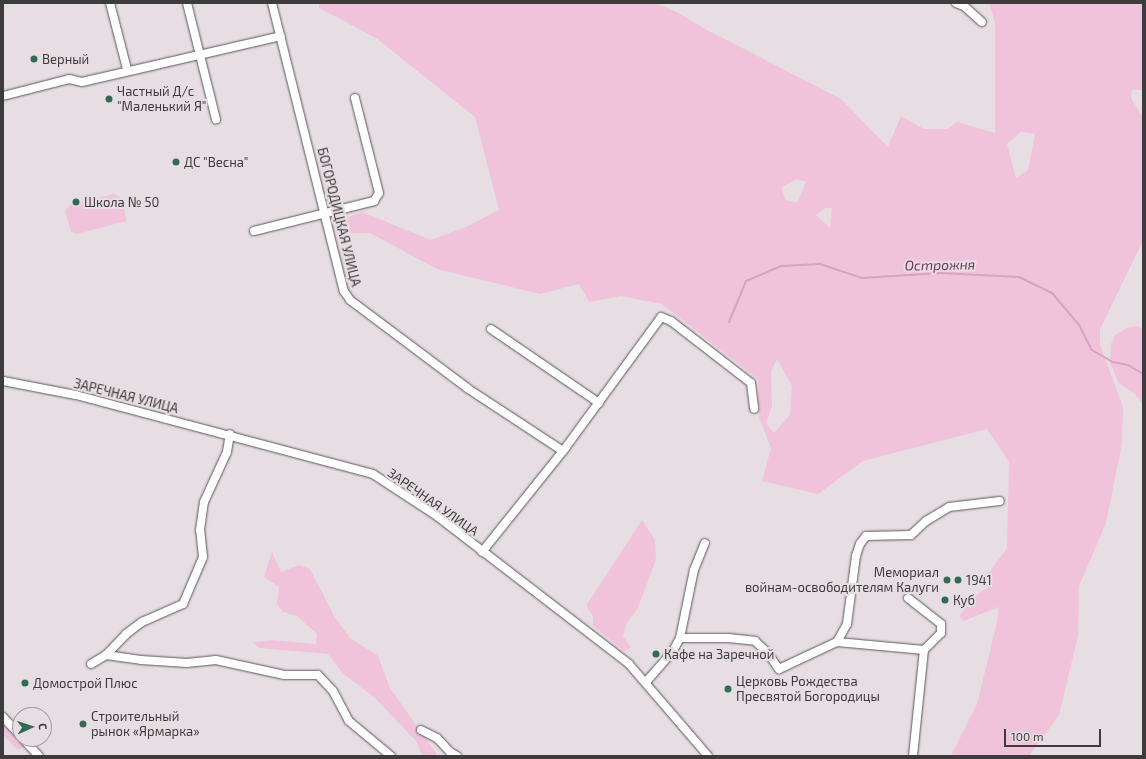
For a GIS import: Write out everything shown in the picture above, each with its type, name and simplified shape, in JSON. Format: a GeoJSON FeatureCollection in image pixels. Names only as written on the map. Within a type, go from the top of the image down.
{"type":"FeatureCollection","features":[{"type":"Feature","properties":{"kind":"street"},"geometry":{"type":"LineString","coordinates":[[110,3],[127,69]]}},
{"type":"Feature","properties":{"kind":"street"},"geometry":{"type":"LineString","coordinates":[[187,3],[216,118]]}},
{"type":"Feature","properties":{"kind":"street","name":"БОГОРОДИЦКАЯ УЛИЦА"},"geometry":{"type":"LineString","coordinates":[[272,3],[326,213],[344,291],[350,300],[467,388],[563,451]]}},
{"type":"Feature","properties":{"kind":"street"},"geometry":{"type":"LineString","coordinates":[[956,3],[964,6],[982,22]]}},
{"type":"Feature","properties":{"kind":"street"},"geometry":{"type":"LineString","coordinates":[[3,96],[69,79],[82,82],[127,69],[201,55],[281,36]]}},
{"type":"Feature","properties":{"kind":"street"},"geometry":{"type":"LineString","coordinates":[[254,232],[374,201],[379,193],[355,98]]}},
{"type":"Feature","properties":{"kind":"street"},"geometry":{"type":"LineString","coordinates":[[482,552],[563,451],[661,317],[670,321],[751,383],[754,409]]}},
{"type":"Feature","properties":{"kind":"street"},"geometry":{"type":"LineString","coordinates":[[491,329],[599,403]]}},
{"type":"Feature","properties":{"kind":"street","name":"ЗАРЕЧНАЯ УЛИЦА"},"geometry":{"type":"LineString","coordinates":[[3,381],[76,395],[230,434],[373,474],[437,516],[629,664],[708,756]]}},
{"type":"Feature","properties":{"kind":"street"},"geometry":{"type":"LineString","coordinates":[[91,664],[106,655],[126,634],[142,622],[183,604],[203,557],[200,530],[204,502],[227,452],[230,434]]}},
{"type":"Feature","properties":{"kind":"street"},"geometry":{"type":"LineString","coordinates":[[837,642],[847,624],[856,556],[860,544],[866,536],[911,535],[926,521],[949,507],[1000,501]]}},
{"type":"Feature","properties":{"kind":"street"},"geometry":{"type":"LineString","coordinates":[[646,682],[673,651],[680,638],[694,570],[705,543]]}},
{"type":"Feature","properties":{"kind":"street"},"geometry":{"type":"LineString","coordinates":[[908,598],[941,624],[941,633],[924,650],[913,756]]}},
{"type":"Feature","properties":{"kind":"street"},"geometry":{"type":"LineString","coordinates":[[680,638],[728,638],[755,641],[767,652],[779,669],[837,642],[924,650]]}},
{"type":"Feature","properties":{"kind":"street"},"geometry":{"type":"LineString","coordinates":[[106,655],[187,663],[216,660],[284,675],[318,675],[333,691],[349,721],[391,756]]}},
{"type":"Feature","properties":{"kind":"street"},"geometry":{"type":"LineString","coordinates":[[3,716],[12,726]]}},
{"type":"Feature","properties":{"kind":"street"},"geometry":{"type":"LineString","coordinates":[[421,730],[437,738],[450,752],[458,756]]}},
{"type":"Feature","properties":{"kind":"street"},"geometry":{"type":"LineString","coordinates":[[31,747],[39,756]]}},
{"type":"Feature","properties":{"kind":"shaded area"},"geometry":{"type":"Polygon","coordinates":[[[319,3],[655,3],[677,12],[707,30],[841,99],[888,147],[901,116],[924,129],[947,129],[957,122],[995,133],[995,22],[989,3],[1143,3],[1143,90],[1132,90],[1131,98],[1143,118],[1143,241],[1100,329],[1100,345],[1123,407],[1122,443],[1106,523],[1079,586],[1078,636],[1059,715],[1029,756],[951,756],[977,704],[997,622],[999,607],[963,621],[959,616],[976,595],[989,587],[988,574],[1007,548],[1009,462],[987,429],[863,461],[818,494],[762,481],[771,448],[759,417],[758,379],[662,304],[621,296],[589,302],[579,284],[540,294],[437,269],[370,233],[347,233],[340,229],[339,221],[362,212],[431,240],[468,226],[499,210],[475,117],[376,38],[319,8],[319,3]],[[1021,132],[1007,144],[1016,178],[1028,170],[1035,134],[1021,132]],[[796,179],[781,188],[786,200],[797,203],[806,182],[796,179]],[[825,208],[816,215],[830,228],[832,208],[825,208]],[[777,359],[771,371],[772,406],[766,423],[774,433],[790,415],[792,386],[777,359]]]}},
{"type":"Feature","properties":{"kind":"shaded area"},"geometry":{"type":"Polygon","coordinates":[[[114,194],[123,199],[126,221],[77,234],[71,232],[65,211],[70,205],[114,194]]]}},
{"type":"Feature","properties":{"kind":"shaded area"},"geometry":{"type":"Polygon","coordinates":[[[1137,326],[1143,329],[1143,404],[1135,394],[1119,383],[1110,363],[1111,344],[1115,335],[1127,328],[1137,326]]]}},
{"type":"Feature","properties":{"kind":"shaded area"},"geometry":{"type":"Polygon","coordinates":[[[642,520],[655,540],[656,560],[637,610],[627,622],[623,636],[631,648],[624,651],[593,626],[593,616],[586,606],[642,520]]]}},
{"type":"Feature","properties":{"kind":"shaded area"},"geometry":{"type":"Polygon","coordinates":[[[272,552],[281,572],[299,565],[310,569],[334,616],[350,638],[378,656],[390,688],[438,756],[422,756],[417,742],[376,699],[343,673],[328,654],[259,648],[253,642],[272,640],[316,644],[317,634],[297,616],[283,612],[277,604],[279,587],[264,577],[272,552]]]}},
{"type":"Feature","properties":{"kind":"shaded area"},"geometry":{"type":"Polygon","coordinates":[[[4,725],[12,733],[12,744],[4,736],[4,725]]]}},
{"type":"Feature","properties":{"kind":"shaded area"},"geometry":{"type":"Polygon","coordinates":[[[15,747],[25,747],[18,750],[15,747]]]}},
{"type":"Feature","properties":{"kind":"waterway","name":"Острожня"},"geometry":{"type":"LineString","coordinates":[[729,322],[746,281],[782,266],[820,264],[862,278],[941,273],[1019,277],[1052,293],[1079,325],[1092,350],[1113,362],[1128,365],[1143,374]]}},
{"type":"Feature","properties":{"kind":"place","name":"Верный"},"geometry":{"type":"Point","coordinates":[34,59]}},
{"type":"Feature","properties":{"kind":"place","name":"Частный Д/с \"Маленький Я\""},"geometry":{"type":"Point","coordinates":[109,99]}},
{"type":"Feature","properties":{"kind":"place","name":"ДС \"Весна\""},"geometry":{"type":"Point","coordinates":[176,162]}},
{"type":"Feature","properties":{"kind":"place","name":"Школа № 50"},"geometry":{"type":"Point","coordinates":[76,202]}},
{"type":"Feature","properties":{"kind":"place","name":"Мемориал войнам-освободителям Калуги"},"geometry":{"type":"Point","coordinates":[947,580]}},
{"type":"Feature","properties":{"kind":"place","name":"1941"},"geometry":{"type":"Point","coordinates":[958,580]}},
{"type":"Feature","properties":{"kind":"place","name":"Куб"},"geometry":{"type":"Point","coordinates":[945,600]}},
{"type":"Feature","properties":{"kind":"place","name":"Кафе на Заречной"},"geometry":{"type":"Point","coordinates":[656,654]}},
{"type":"Feature","properties":{"kind":"place","name":"Домострой Плюс"},"geometry":{"type":"Point","coordinates":[25,683]}},
{"type":"Feature","properties":{"kind":"place","name":"Церковь Рождества Пресвятой Богородицы"},"geometry":{"type":"Point","coordinates":[728,689]}},
{"type":"Feature","properties":{"kind":"place","name":"Строительный рынок «Ярмарка»"},"geometry":{"type":"Point","coordinates":[83,724]}}]}
